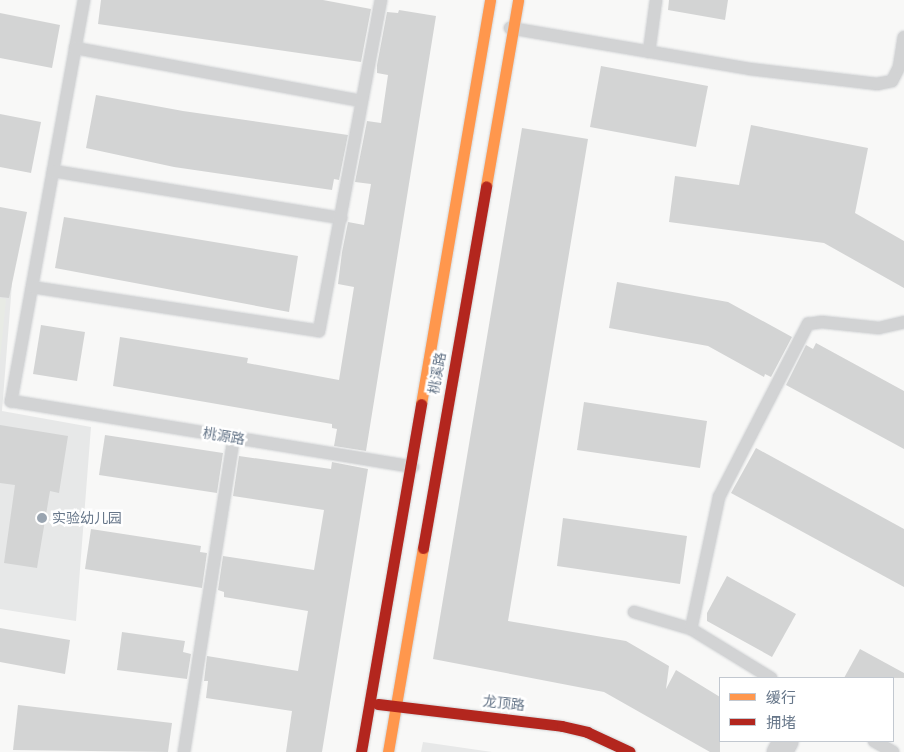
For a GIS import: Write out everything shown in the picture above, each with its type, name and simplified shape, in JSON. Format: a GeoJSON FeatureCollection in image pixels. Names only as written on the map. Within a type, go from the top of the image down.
{"type":"FeatureCollection","features":[{"type":"Feature","properties":{"kind":"street","name":"桃溪路"},"geometry":{"type":"LineString","coordinates":[[361,752],[408,466],[486,25],[487,1]]}},
{"type":"Feature","properties":{"kind":"street","name":"桃溪路"},"geometry":{"type":"LineString","coordinates":[[388,752],[517,4]]}},
{"type":"Feature","properties":{"kind":"street","name":"龙顶路"},"geometry":{"type":"LineString","coordinates":[[369,703],[562,726],[587,732],[630,752]]}},
{"type":"Feature","properties":{"kind":"lane"},"geometry":{"type":"LineString","coordinates":[[84,0],[32,287],[319,331],[341,218],[360,101],[381,0]]}},
{"type":"Feature","properties":{"kind":"lane"},"geometry":{"type":"LineString","coordinates":[[649,52],[656,0]]}},
{"type":"Feature","properties":{"kind":"lane"},"geometry":{"type":"LineString","coordinates":[[487,1],[517,4]]}},
{"type":"Feature","properties":{"kind":"lane"},"geometry":{"type":"LineString","coordinates":[[486,25],[750,69],[877,84],[892,81],[898,68],[904,38]]}},
{"type":"Feature","properties":{"kind":"lane"},"geometry":{"type":"LineString","coordinates":[[75,48],[360,101]]}},
{"type":"Feature","properties":{"kind":"lane"},"geometry":{"type":"LineString","coordinates":[[53,171],[341,218]]}},
{"type":"Feature","properties":{"kind":"lane","name":"桃源路"},"geometry":{"type":"LineString","coordinates":[[32,287],[11,401],[437,471]]}},
{"type":"Feature","properties":{"kind":"lane"},"geometry":{"type":"LineString","coordinates":[[690,629],[719,497],[808,324],[822,322],[879,328],[904,322]]}},
{"type":"Feature","properties":{"kind":"lane"},"geometry":{"type":"LineString","coordinates":[[184,752],[234,437]]}},
{"type":"Feature","properties":{"kind":"lane"},"geometry":{"type":"LineString","coordinates":[[634,612],[690,629],[769,677]]}},
{"type":"Feature","properties":{"kind":"lane"},"geometry":{"type":"LineString","coordinates":[[876,742],[893,752]]}},
{"type":"Feature","properties":{"kind":"shaded area","name":"实验幼儿园"},"geometry":{"type":"Polygon","coordinates":[[[0,280],[12,284],[2,411],[91,427],[76,621],[0,609],[0,280]]]}},
{"type":"Feature","properties":{"kind":"shaded area"},"geometry":{"type":"Polygon","coordinates":[[[0,298],[6,299],[0,360],[0,298]]]}},
{"type":"Feature","properties":{"kind":"shaded area"},"geometry":{"type":"Polygon","coordinates":[[[423,742],[492,752],[421,752],[423,742]]]}},
{"type":"Feature","properties":{"kind":"building"},"geometry":{"type":"Polygon","coordinates":[[[101,0],[323,0],[371,9],[361,62],[98,24],[101,0]]]}},
{"type":"Feature","properties":{"kind":"building"},"geometry":{"type":"Polygon","coordinates":[[[669,0],[728,0],[725,20],[668,10],[669,0]]]}},
{"type":"Feature","properties":{"kind":"building"},"geometry":{"type":"Polygon","coordinates":[[[399,10],[436,16],[366,451],[334,446],[337,429],[332,428],[332,424],[113,386],[120,337],[248,358],[247,363],[339,380],[354,287],[338,284],[342,252],[348,222],[364,225],[371,184],[355,182],[367,121],[381,123],[388,75],[377,73],[377,65],[387,12],[398,13],[399,10]]]}},
{"type":"Feature","properties":{"kind":"building"},"geometry":{"type":"Polygon","coordinates":[[[0,13],[60,25],[52,68],[0,58],[0,13]]]}},
{"type":"Feature","properties":{"kind":"building"},"geometry":{"type":"Polygon","coordinates":[[[601,66],[708,86],[696,147],[590,127],[601,66]]]}},
{"type":"Feature","properties":{"kind":"building"},"geometry":{"type":"Polygon","coordinates":[[[96,95],[183,111],[348,135],[339,180],[334,179],[332,190],[174,167],[86,148],[96,95]]]}},
{"type":"Feature","properties":{"kind":"building"},"geometry":{"type":"Polygon","coordinates":[[[0,114],[41,122],[31,173],[0,167],[0,114]]]}},
{"type":"Feature","properties":{"kind":"building"},"geometry":{"type":"Polygon","coordinates":[[[751,125],[868,148],[855,213],[904,241],[904,288],[824,243],[669,222],[675,176],[739,185],[751,125]]]}},
{"type":"Feature","properties":{"kind":"building"},"geometry":{"type":"Polygon","coordinates":[[[522,128],[588,139],[508,621],[626,641],[669,666],[666,689],[676,670],[719,696],[720,752],[710,752],[604,692],[433,659],[522,128]]]}},
{"type":"Feature","properties":{"kind":"building"},"geometry":{"type":"Polygon","coordinates":[[[0,207],[27,212],[9,298],[0,297],[0,207]]]}},
{"type":"Feature","properties":{"kind":"building"},"geometry":{"type":"Polygon","coordinates":[[[64,217],[298,256],[289,312],[55,268],[64,217]]]}},
{"type":"Feature","properties":{"kind":"building"},"geometry":{"type":"Polygon","coordinates":[[[617,282],[728,302],[792,337],[771,377],[765,374],[764,377],[708,346],[609,328],[617,282]]]}},
{"type":"Feature","properties":{"kind":"building"},"geometry":{"type":"Polygon","coordinates":[[[41,325],[85,332],[77,381],[33,374],[41,325]]]}},
{"type":"Feature","properties":{"kind":"building"},"geometry":{"type":"Polygon","coordinates":[[[816,343],[904,391],[904,449],[786,385],[806,345],[813,349],[816,343]]]}},
{"type":"Feature","properties":{"kind":"building"},"geometry":{"type":"Polygon","coordinates":[[[584,402],[707,421],[700,468],[577,450],[584,402]]]}},
{"type":"Feature","properties":{"kind":"building"},"geometry":{"type":"Polygon","coordinates":[[[0,425],[68,436],[59,493],[50,491],[37,568],[4,563],[15,485],[0,483],[0,425]]]}},
{"type":"Feature","properties":{"kind":"building"},"geometry":{"type":"Polygon","coordinates":[[[105,435],[223,453],[217,493],[99,475],[105,435]]]}},
{"type":"Feature","properties":{"kind":"building"},"geometry":{"type":"Polygon","coordinates":[[[756,448],[904,529],[904,587],[731,493],[756,448]]]}},
{"type":"Feature","properties":{"kind":"building"},"geometry":{"type":"Polygon","coordinates":[[[239,456],[331,469],[332,462],[368,469],[322,752],[286,752],[292,711],[206,698],[208,681],[204,681],[207,656],[298,671],[308,611],[224,597],[224,592],[218,590],[223,556],[314,570],[324,510],[233,496],[239,456]]]}},
{"type":"Feature","properties":{"kind":"building"},"geometry":{"type":"Polygon","coordinates":[[[563,518],[687,536],[680,584],[557,566],[563,518]]]}},
{"type":"Feature","properties":{"kind":"building"},"geometry":{"type":"Polygon","coordinates":[[[91,529],[201,546],[200,552],[207,553],[202,588],[85,569],[91,529]]]}},
{"type":"Feature","properties":{"kind":"building"},"geometry":{"type":"Polygon","coordinates":[[[727,576],[796,614],[772,657],[707,621],[707,613],[727,576]]]}},
{"type":"Feature","properties":{"kind":"building"},"geometry":{"type":"Polygon","coordinates":[[[0,628],[70,640],[65,674],[0,662],[0,628]]]}},
{"type":"Feature","properties":{"kind":"building"},"geometry":{"type":"Polygon","coordinates":[[[122,632],[185,641],[183,652],[191,654],[187,679],[117,670],[122,632]]]}},
{"type":"Feature","properties":{"kind":"building"},"geometry":{"type":"Polygon","coordinates":[[[860,649],[904,673],[904,678],[845,677],[860,649]]]}},
{"type":"Feature","properties":{"kind":"building"},"geometry":{"type":"Polygon","coordinates":[[[18,705],[172,723],[168,752],[13,750],[18,705]]]}},
{"type":"Feature","properties":{"kind":"traffic: slow"},"geometry":{"type":"LineString","coordinates":[[421,404],[490,0]]}},
{"type":"Feature","properties":{"kind":"traffic: slow"},"geometry":{"type":"LineString","coordinates":[[486,186],[518,0]]}},
{"type":"Feature","properties":{"kind":"traffic: slow"},"geometry":{"type":"LineString","coordinates":[[388,752],[423,548]]}},
{"type":"Feature","properties":{"kind":"traffic: jam"},"geometry":{"type":"LineString","coordinates":[[423,548],[486,186]]}},
{"type":"Feature","properties":{"kind":"traffic: jam"},"geometry":{"type":"LineString","coordinates":[[361,752],[421,404]]}},
{"type":"Feature","properties":{"kind":"traffic: jam"},"geometry":{"type":"LineString","coordinates":[[378,704],[562,726],[587,732],[630,752]]}},
{"type":"Feature","properties":{"kind":"place","name":"实验幼儿园"},"geometry":{"type":"Point","coordinates":[42,518]}}]}
